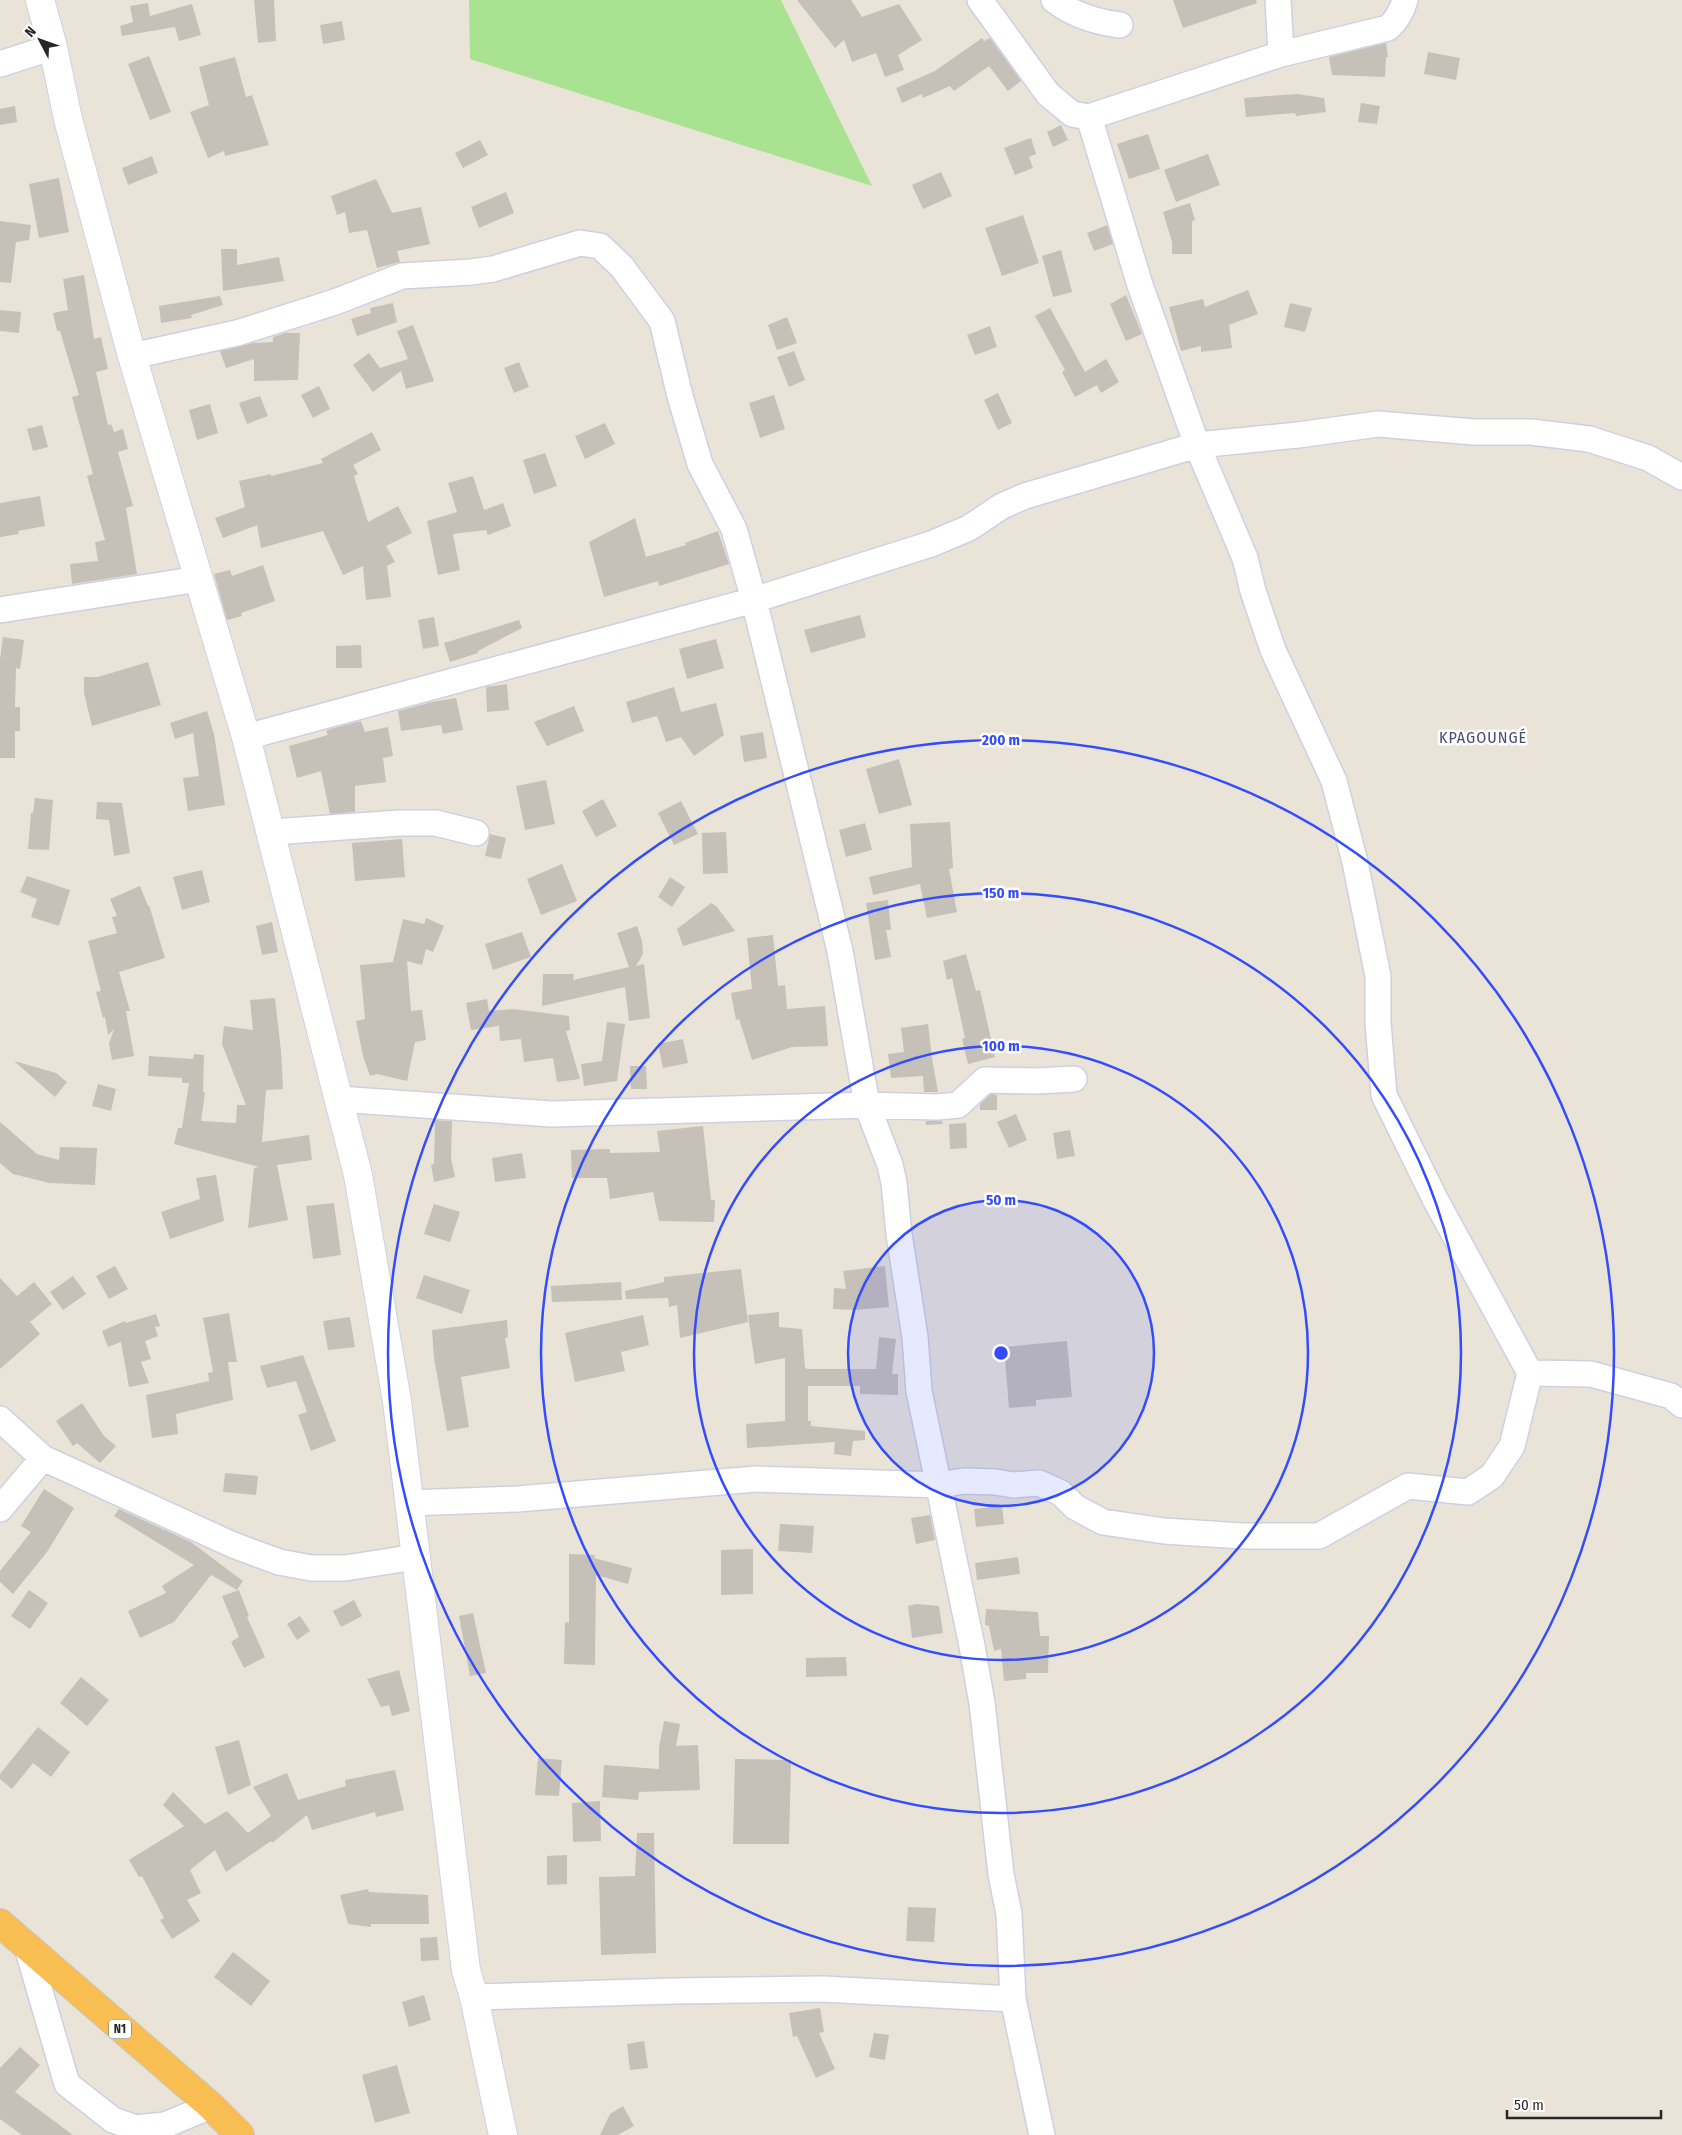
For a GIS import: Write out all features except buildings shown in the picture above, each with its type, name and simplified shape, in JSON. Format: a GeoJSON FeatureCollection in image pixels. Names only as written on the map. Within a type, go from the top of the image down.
{"type":"FeatureCollection","features":[{"type":"Feature","properties":{"kind":"highway","name":"N1"},"geometry":{"type":"LineString","coordinates":[[0,1923],[211,2106],[240,2135]]}},
{"type":"Feature","properties":{"kind":"street"},"geometry":{"type":"LineString","coordinates":[[40,0],[68,119],[132,356],[246,737],[272,832],[360,1184],[397,1401],[466,1970],[474,1997],[502,2135]]}},
{"type":"Feature","properties":{"kind":"street"},"geometry":{"type":"LineString","coordinates":[[980,0],[1048,94],[1072,114],[1088,117],[1281,54],[1388,28],[1394,23],[1403,9],[1405,0]]}},
{"type":"Feature","properties":{"kind":"street"},"geometry":{"type":"LineString","coordinates":[[1054,0],[1084,17],[1100,23],[1120,25]]}},
{"type":"Feature","properties":{"kind":"street"},"geometry":{"type":"LineString","coordinates":[[1278,0],[1281,54]]}},
{"type":"Feature","properties":{"kind":"street"},"geometry":{"type":"LineString","coordinates":[[0,64],[52,47]]}},
{"type":"Feature","properties":{"kind":"street"},"geometry":{"type":"LineString","coordinates":[[409,1503],[517,1499],[756,1479],[939,1485],[964,1482],[996,1482],[1013,1485],[1039,1484],[1061,1494],[1075,1507],[1102,1522],[1164,1531],[1243,1536],[1319,1536],[1408,1486],[1468,1492],[1492,1476],[1512,1446],[1530,1373],[1435,1199],[1384,1095],[1378,1023],[1378,976],[1355,862],[1334,781],[1273,650],[1253,591],[1245,558],[1197,445],[1140,285],[1088,117]]}},
{"type":"Feature","properties":{"kind":"street"},"geometry":{"type":"LineString","coordinates":[[132,356],[237,333],[335,302],[402,276],[493,269],[580,243],[600,246],[622,267],[662,320],[680,396],[700,464],[734,529],[754,600],[840,951],[867,1105],[890,1165],[894,1183],[898,1234],[915,1337],[919,1391],[961,1583],[982,1703],[1001,1874],[1010,1914],[1014,1999],[1042,2135]]}},
{"type":"Feature","properties":{"kind":"street"},"geometry":{"type":"LineString","coordinates":[[246,737],[754,600],[931,544],[969,528],[1002,506],[1025,496],[1197,445],[1298,435],[1378,424],[1474,432],[1531,432],[1589,439],[1648,458],[1682,477]]}},
{"type":"Feature","properties":{"kind":"street"},"geometry":{"type":"LineString","coordinates":[[0,610],[199,579]]}},
{"type":"Feature","properties":{"kind":"street"},"geometry":{"type":"LineString","coordinates":[[272,832],[400,823],[436,823],[476,833]]}},
{"type":"Feature","properties":{"kind":"street"},"geometry":{"type":"LineString","coordinates":[[338,1098],[552,1114],[867,1105],[937,1107],[958,1105],[985,1080],[1036,1081],[1074,1079]]}},
{"type":"Feature","properties":{"kind":"street"},"geometry":{"type":"LineString","coordinates":[[1530,1373],[1591,1374],[1672,1396],[1682,1405]]}},
{"type":"Feature","properties":{"kind":"street"},"geometry":{"type":"LineString","coordinates":[[0,1418],[43,1458],[233,1545],[280,1562],[311,1568],[345,1568],[416,1557]]}},
{"type":"Feature","properties":{"kind":"street"},"geometry":{"type":"LineString","coordinates":[[0,1509],[43,1458]]}},
{"type":"Feature","properties":{"kind":"street"},"geometry":{"type":"LineString","coordinates":[[27,1947],[67,2084],[113,2120],[136,2128],[165,2124],[211,2106]]}},
{"type":"Feature","properties":{"kind":"street"},"geometry":{"type":"LineString","coordinates":[[474,1997],[823,1989],[1014,1999]]}},
{"type":"Feature","properties":{"kind":"green space"},"geometry":{"type":"Polygon","coordinates":[[[469,0],[781,0],[872,186],[470,59],[469,0]]]}},
{"type":"Feature","properties":{"kind":"district","name":"KPAGOUNGÉ"},"geometry":{"type":"Point","coordinates":[1483,737]}}]}
